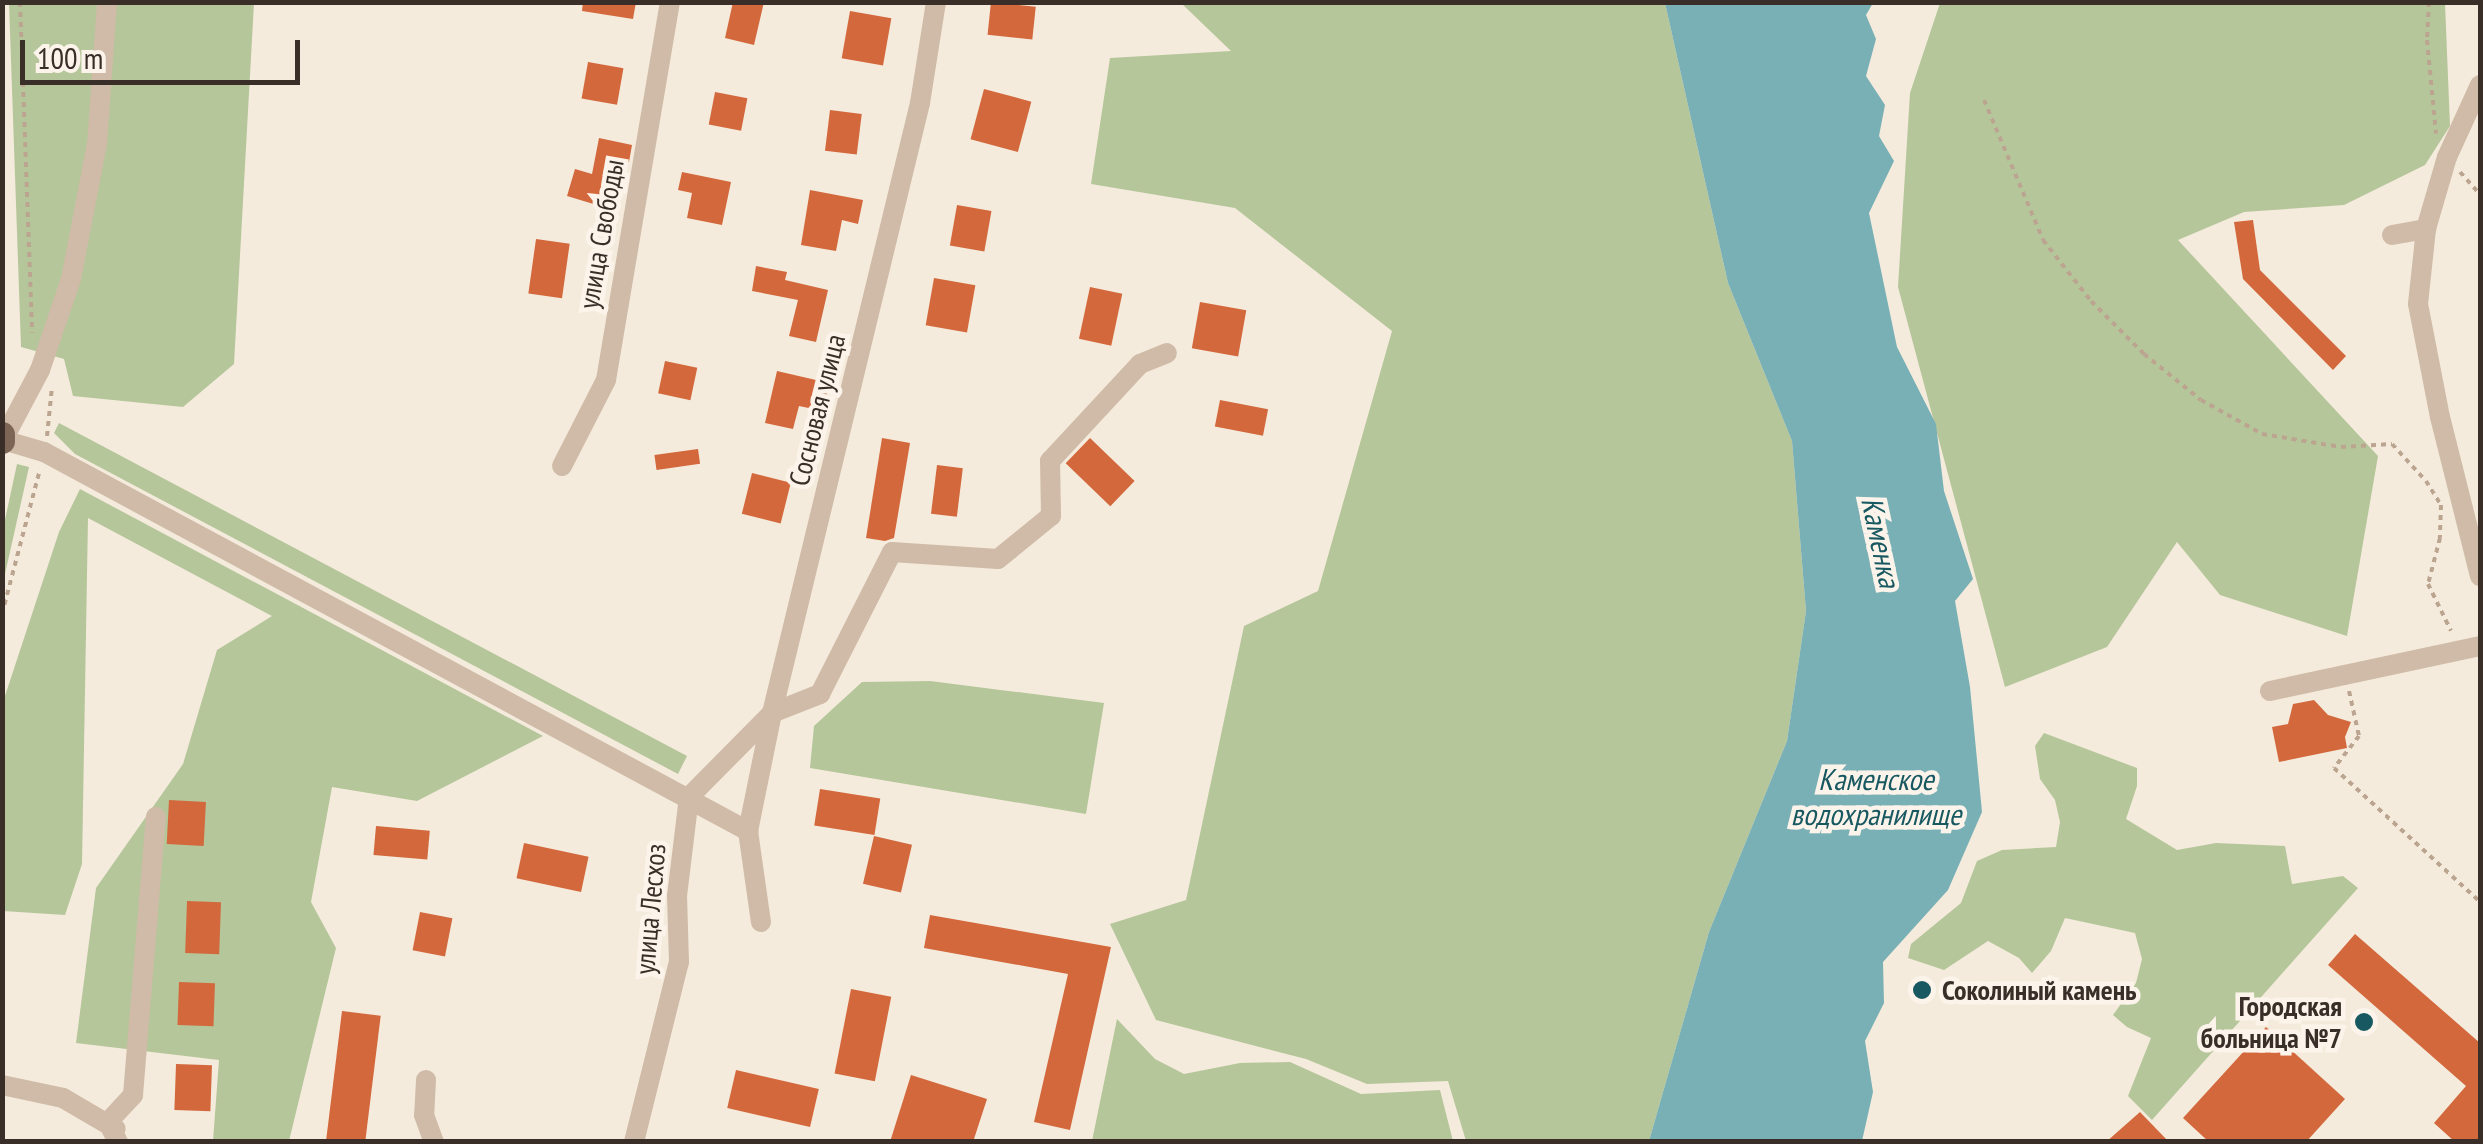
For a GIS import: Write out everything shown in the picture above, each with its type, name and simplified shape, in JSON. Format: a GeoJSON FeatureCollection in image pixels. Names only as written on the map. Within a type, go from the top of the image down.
{"type":"FeatureCollection","features":[{"type":"Feature","properties":{"kind":"street"},"geometry":{"type":"LineString","coordinates":[[106,2],[97,144],[71,278],[40,370],[2,438],[44,452],[748,831],[762,922]]}},
{"type":"Feature","properties":{"kind":"street","name":"улица Свободы"},"geometry":{"type":"LineString","coordinates":[[562,466],[606,380],[670,2]]}},
{"type":"Feature","properties":{"kind":"street","name":"Сосновая улица"},"geometry":{"type":"LineString","coordinates":[[748,831],[772,713],[920,103],[936,2]]}},
{"type":"Feature","properties":{"kind":"street"},"geometry":{"type":"LineString","coordinates":[[2480,85],[2447,157],[2426,229],[2418,304],[2440,417],[2480,576]]}},
{"type":"Feature","properties":{"kind":"street"},"geometry":{"type":"LineString","coordinates":[[2392,235],[2426,229]]}},
{"type":"Feature","properties":{"kind":"street"},"geometry":{"type":"LineString","coordinates":[[688,798],[772,713],[820,694],[892,552],[998,560],[1052,516],[1050,461],[1140,364],[1167,353]]}},
{"type":"Feature","properties":{"kind":"street"},"geometry":{"type":"LineString","coordinates":[[2270,691],[2478,647]]}},
{"type":"Feature","properties":{"kind":"street","name":"улица Лесхоз"},"geometry":{"type":"LineString","coordinates":[[634,1142],[678,962],[677,896],[688,798]]}},
{"type":"Feature","properties":{"kind":"street"},"geometry":{"type":"LineString","coordinates":[[108,1122],[133,1096],[156,817]]}},
{"type":"Feature","properties":{"kind":"street"},"geometry":{"type":"LineString","coordinates":[[426,1080],[424,1116],[434,1142]]}},
{"type":"Feature","properties":{"kind":"street"},"geometry":{"type":"LineString","coordinates":[[2,1085],[63,1098],[108,1122],[130,1142]]}},
{"type":"Feature","properties":{"kind":"street"},"geometry":{"type":"LineString","coordinates":[[108,1122],[118,1142]]}},
{"type":"Feature","properties":{"kind":"path"},"geometry":{"type":"LineString","coordinates":[[2,614],[44,452],[55,390],[40,370],[33,351],[20,2]]}},
{"type":"Feature","properties":{"kind":"path"},"geometry":{"type":"LineString","coordinates":[[2429,2],[2427,40],[2436,134],[2447,157],[2480,194]]}},
{"type":"Feature","properties":{"kind":"path"},"geometry":{"type":"LineString","coordinates":[[1984,100],[2043,240],[2090,301],[2144,354],[2201,400],[2262,434],[2342,447],[2392,444],[2426,481],[2441,506],[2440,538],[2428,584],[2453,635],[2478,647]]}},
{"type":"Feature","properties":{"kind":"path"},"geometry":{"type":"LineString","coordinates":[[2480,257],[2480,297]]}},
{"type":"Feature","properties":{"kind":"path"},"geometry":{"type":"LineString","coordinates":[[2346,676],[2360,736],[2334,768],[2480,902]]}},
{"type":"Feature","properties":{"kind":"green space"},"geometry":{"type":"Polygon","coordinates":[[[9,3],[254,3],[234,364],[183,407],[73,396],[64,359],[21,347],[9,3]]]}},
{"type":"Feature","properties":{"kind":"green space"},"geometry":{"type":"Polygon","coordinates":[[[1181,3],[1665,3],[1728,283],[1792,441],[1806,611],[1787,741],[1709,932],[1649,1141],[1466,1141],[1448,1081],[1367,1084],[1306,1059],[1156,1020],[1110,924],[1186,900],[1244,626],[1318,591],[1392,331],[1235,208],[1091,184],[1110,58],[1231,51],[1181,3]]]}},
{"type":"Feature","properties":{"kind":"green space"},"geometry":{"type":"Polygon","coordinates":[[[1940,3],[2445,3],[2450,126],[2425,165],[2344,205],[2244,212],[2178,240],[2378,456],[2347,636],[2220,595],[2177,542],[2107,647],[2005,687],[1898,287],[1910,93],[1940,3]]]}},
{"type":"Feature","properties":{"kind":"green space"},"geometry":{"type":"Polygon","coordinates":[[[59,423],[687,756],[678,774],[75,454],[54,433],[59,423]]]}},
{"type":"Feature","properties":{"kind":"green space"},"geometry":{"type":"Polygon","coordinates":[[[17,464],[29,467],[3,583],[3,529],[17,464]]]}},
{"type":"Feature","properties":{"kind":"green space"},"geometry":{"type":"Polygon","coordinates":[[[80,489],[543,736],[417,801],[332,787],[311,902],[336,948],[289,1141],[213,1141],[219,1060],[76,1043],[96,888],[183,764],[217,650],[272,616],[88,518],[82,864],[65,915],[3,911],[3,702],[59,532],[80,489]]]}},
{"type":"Feature","properties":{"kind":"green space"},"geometry":{"type":"Polygon","coordinates":[[[930,681],[1104,703],[1086,814],[810,768],[814,726],[862,682],[930,681]]]}},
{"type":"Feature","properties":{"kind":"green space"},"geometry":{"type":"Polygon","coordinates":[[[2044,733],[2137,768],[2137,786],[2126,819],[2177,850],[2216,843],[2285,846],[2292,884],[2343,876],[2358,888],[2152,1120],[2128,1096],[2151,1038],[2127,1027],[2113,1015],[2136,983],[2142,959],[2135,933],[2065,918],[2051,951],[2032,973],[2019,958],[1988,941],[1944,970],[1908,958],[1911,944],[1961,903],[1977,861],[2002,850],[2056,847],[2060,822],[2055,800],[2040,779],[2035,746],[2044,733]]]}},
{"type":"Feature","properties":{"kind":"green space"},"geometry":{"type":"Polygon","coordinates":[[[1117,1019],[1155,1059],[1184,1074],[1240,1063],[1290,1062],[1361,1094],[1440,1090],[1453,1141],[1092,1141],[1117,1019]]]}},
{"type":"Feature","properties":{"kind":"water","name":"Каменское водохранилище"},"geometry":{"type":"Polygon","coordinates":[[[1665,3],[1873,3],[1866,15],[1876,39],[1866,76],[1885,105],[1879,136],[1894,161],[1869,213],[1897,347],[1936,424],[1944,491],[1973,579],[1955,601],[1970,687],[1982,812],[1948,890],[1883,962],[1884,1003],[1865,1041],[1873,1092],[1862,1141],[1649,1141],[1709,932],[1787,741],[1806,611],[1792,441],[1728,283],[1665,3]]]}},
{"type":"Feature","properties":{"kind":"building"},"geometry":{"type":"Polygon","coordinates":[[[583,2],[636,2],[633,19],[582,11],[583,2]]]}},
{"type":"Feature","properties":{"kind":"building"},"geometry":{"type":"Polygon","coordinates":[[[733,2],[764,2],[754,45],[725,38],[733,2]]]}},
{"type":"Feature","properties":{"kind":"building"},"geometry":{"type":"Polygon","coordinates":[[[991,2],[1036,7],[1032,40],[988,35],[991,2]]]}},
{"type":"Feature","properties":{"kind":"building"},"geometry":{"type":"Polygon","coordinates":[[[850,11],[891,18],[883,66],[842,58],[850,11]]]}},
{"type":"Feature","properties":{"kind":"building"},"geometry":{"type":"Polygon","coordinates":[[[588,62],[623,68],[617,105],[582,98],[588,62]]]}},
{"type":"Feature","properties":{"kind":"building"},"geometry":{"type":"Polygon","coordinates":[[[984,89],[1031,102],[1018,152],[971,139],[984,89]]]}},
{"type":"Feature","properties":{"kind":"building"},"geometry":{"type":"Polygon","coordinates":[[[715,92],[747,98],[741,131],[709,124],[715,92]]]}},
{"type":"Feature","properties":{"kind":"building"},"geometry":{"type":"Polygon","coordinates":[[[830,110],[862,114],[857,155],[825,151],[830,110]]]}},
{"type":"Feature","properties":{"kind":"building"},"geometry":{"type":"Polygon","coordinates":[[[599,138],[632,145],[629,162],[614,159],[600,206],[567,196],[575,169],[592,174],[599,138]]]}},
{"type":"Feature","properties":{"kind":"building"},"geometry":{"type":"Polygon","coordinates":[[[682,172],[731,182],[722,225],[687,218],[692,193],[678,190],[682,172]]]}},
{"type":"Feature","properties":{"kind":"building"},"geometry":{"type":"Polygon","coordinates":[[[810,190],[863,200],[858,224],[842,220],[836,251],[801,245],[810,190]]]}},
{"type":"Feature","properties":{"kind":"building"},"geometry":{"type":"Polygon","coordinates":[[[957,205],[991,211],[984,251],[950,245],[957,205]]]}},
{"type":"Feature","properties":{"kind":"building"},"geometry":{"type":"Polygon","coordinates":[[[2253,220],[2260,270],[2346,356],[2333,370],[2243,279],[2234,222],[2253,220]]]}},
{"type":"Feature","properties":{"kind":"building"},"geometry":{"type":"Polygon","coordinates":[[[536,239],[570,244],[562,298],[528,293],[536,239]]]}},
{"type":"Feature","properties":{"kind":"building"},"geometry":{"type":"Polygon","coordinates":[[[756,266],[787,272],[785,280],[828,290],[816,342],[789,336],[798,300],[752,291],[756,266]]]}},
{"type":"Feature","properties":{"kind":"building"},"geometry":{"type":"Polygon","coordinates":[[[934,278],[975,285],[967,333],[926,325],[934,278]]]}},
{"type":"Feature","properties":{"kind":"building"},"geometry":{"type":"Polygon","coordinates":[[[1090,287],[1122,294],[1111,346],[1079,339],[1090,287]]]}},
{"type":"Feature","properties":{"kind":"building"},"geometry":{"type":"Polygon","coordinates":[[[1200,302],[1246,310],[1238,356],[1192,348],[1200,302]]]}},
{"type":"Feature","properties":{"kind":"building"},"geometry":{"type":"Polygon","coordinates":[[[665,361],[697,368],[690,400],[658,393],[665,361]]]}},
{"type":"Feature","properties":{"kind":"building"},"geometry":{"type":"Polygon","coordinates":[[[777,371],[829,383],[823,411],[799,406],[793,429],[765,423],[777,371]]]}},
{"type":"Feature","properties":{"kind":"building"},"geometry":{"type":"Polygon","coordinates":[[[1220,400],[1268,409],[1263,436],[1215,427],[1220,400]]]}},
{"type":"Feature","properties":{"kind":"building"},"geometry":{"type":"Polygon","coordinates":[[[882,438],[910,443],[894,538],[885,541],[866,538],[882,438]]]}},
{"type":"Feature","properties":{"kind":"building"},"geometry":{"type":"Polygon","coordinates":[[[1090,438],[1135,481],[1110,506],[1066,463],[1090,438]]]}},
{"type":"Feature","properties":{"kind":"building"},"geometry":{"type":"Polygon","coordinates":[[[698,449],[700,464],[657,470],[654,455],[698,449]]]}},
{"type":"Feature","properties":{"kind":"building"},"geometry":{"type":"Polygon","coordinates":[[[937,465],[963,468],[957,517],[931,514],[937,465]]]}},
{"type":"Feature","properties":{"kind":"building"},"geometry":{"type":"Polygon","coordinates":[[[752,473],[791,483],[781,523],[742,514],[752,473]]]}},
{"type":"Feature","properties":{"kind":"building"},"geometry":{"type":"Polygon","coordinates":[[[2314,700],[2328,715],[2351,722],[2345,737],[2347,748],[2279,762],[2272,727],[2288,724],[2293,704],[2314,700]]]}},
{"type":"Feature","properties":{"kind":"building"},"geometry":{"type":"Polygon","coordinates":[[[820,789],[880,799],[874,835],[814,826],[820,789]]]}},
{"type":"Feature","properties":{"kind":"building"},"geometry":{"type":"Polygon","coordinates":[[[169,800],[206,802],[204,846],[167,844],[169,800]]]}},
{"type":"Feature","properties":{"kind":"building"},"geometry":{"type":"Polygon","coordinates":[[[376,826],[430,831],[427,860],[373,855],[376,826]]]}},
{"type":"Feature","properties":{"kind":"building"},"geometry":{"type":"Polygon","coordinates":[[[874,836],[912,845],[901,893],[863,884],[874,836]]]}},
{"type":"Feature","properties":{"kind":"building"},"geometry":{"type":"Polygon","coordinates":[[[524,843],[589,857],[581,892],[517,878],[524,843]]]}},
{"type":"Feature","properties":{"kind":"building"},"geometry":{"type":"Polygon","coordinates":[[[187,901],[221,902],[219,954],[185,953],[187,901]]]}},
{"type":"Feature","properties":{"kind":"building"},"geometry":{"type":"Polygon","coordinates":[[[420,912],[452,918],[445,957],[413,950],[420,912]]]}},
{"type":"Feature","properties":{"kind":"building"},"geometry":{"type":"Polygon","coordinates":[[[930,915],[1111,947],[1070,1130],[1034,1122],[1068,974],[924,948],[930,915]]]}},
{"type":"Feature","properties":{"kind":"building"},"geometry":{"type":"Polygon","coordinates":[[[2355,934],[2480,1043],[2480,1142],[2455,1142],[2434,1123],[2466,1086],[2328,965],[2355,934]]]}},
{"type":"Feature","properties":{"kind":"building"},"geometry":{"type":"Polygon","coordinates":[[[179,982],[215,983],[213,1026],[177,1025],[179,982]]]}},
{"type":"Feature","properties":{"kind":"building"},"geometry":{"type":"Polygon","coordinates":[[[851,989],[891,997],[875,1081],[835,1073],[851,989]]]}},
{"type":"Feature","properties":{"kind":"building"},"geometry":{"type":"Polygon","coordinates":[[[342,1011],[381,1016],[365,1142],[326,1139],[342,1011]]]}},
{"type":"Feature","properties":{"kind":"building"},"geometry":{"type":"Polygon","coordinates":[[[2266,1027],[2345,1099],[2306,1142],[2209,1142],[2183,1118],[2266,1027]]]}},
{"type":"Feature","properties":{"kind":"building"},"geometry":{"type":"Polygon","coordinates":[[[176,1064],[212,1065],[210,1111],[174,1110],[176,1064]]]}},
{"type":"Feature","properties":{"kind":"building"},"geometry":{"type":"Polygon","coordinates":[[[736,1070],[819,1089],[810,1127],[727,1108],[736,1070]]]}},
{"type":"Feature","properties":{"kind":"building"},"geometry":{"type":"Polygon","coordinates":[[[911,1075],[987,1099],[973,1142],[890,1142],[911,1075]]]}},
{"type":"Feature","properties":{"kind":"building"},"geometry":{"type":"Polygon","coordinates":[[[2140,1112],[2169,1142],[2106,1142],[2140,1112]]]}},
{"type":"Feature","properties":{"kind":"place","name":"Соколиный камень"},"geometry":{"type":"Point","coordinates":[1922,990]}},
{"type":"Feature","properties":{"kind":"place","name":"Городская больница №7"},"geometry":{"type":"Point","coordinates":[2364,1022]}},
{"type":"Feature","properties":{"kind":"water label","name":"Каменка"},"geometry":{"type":"Point","coordinates":[1881,542]}}]}
